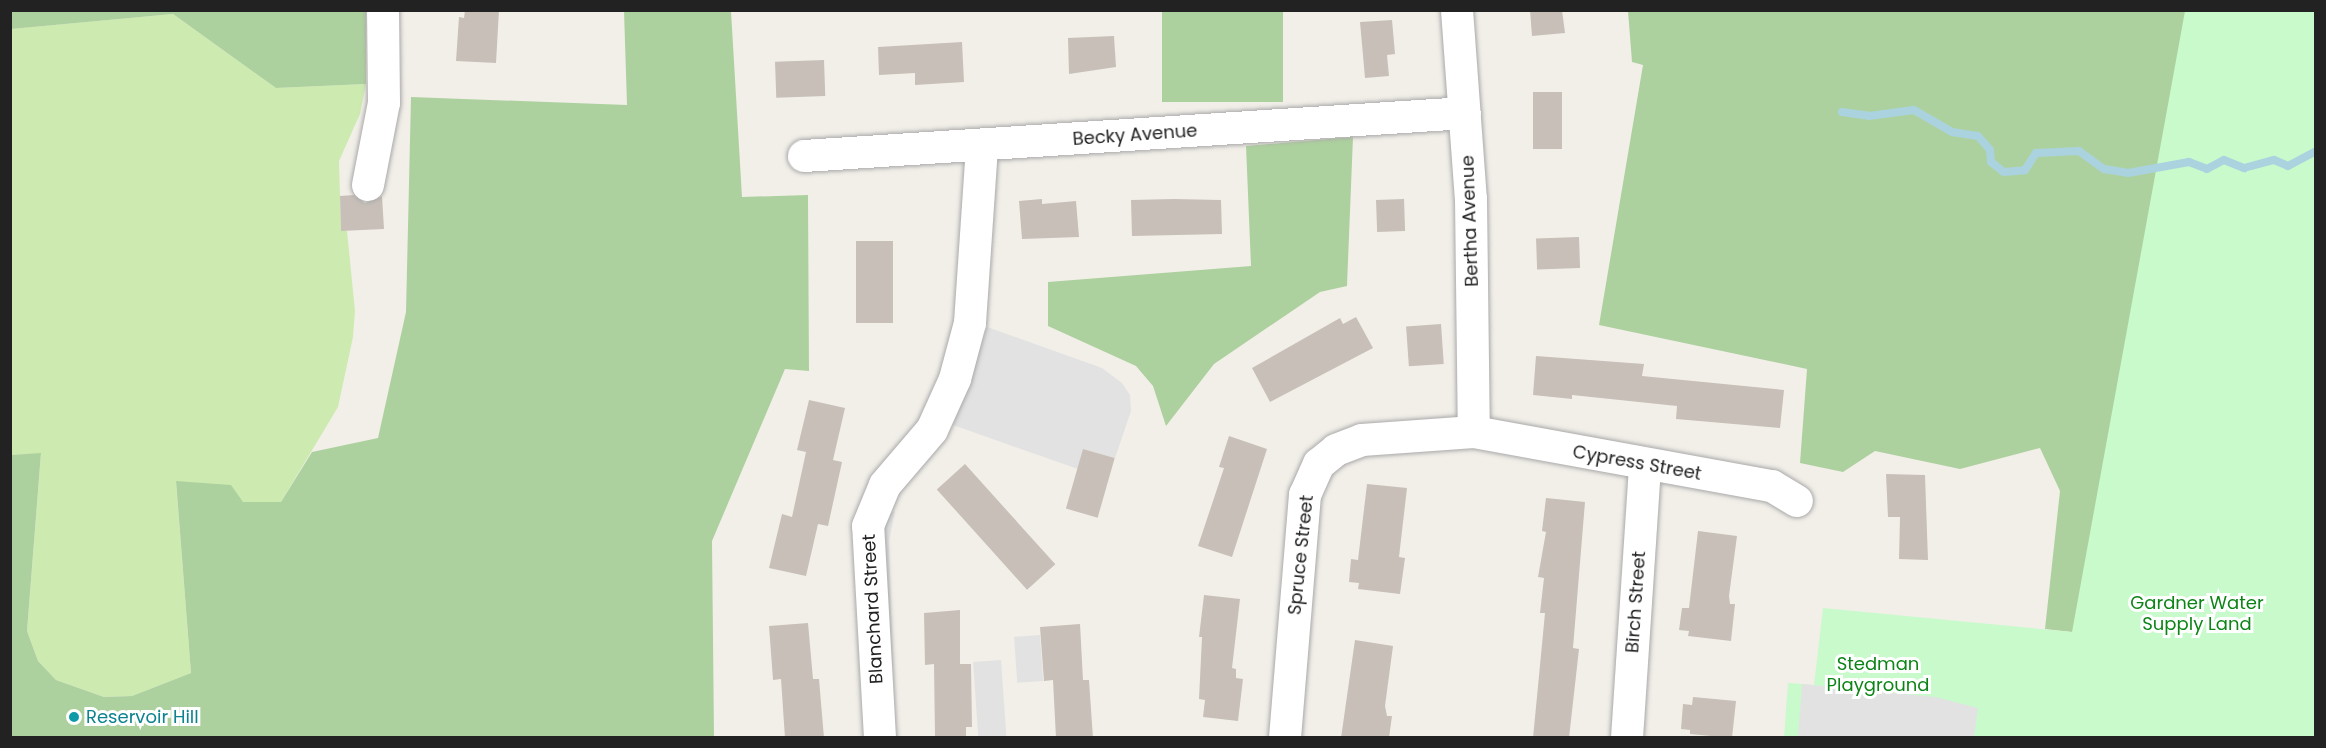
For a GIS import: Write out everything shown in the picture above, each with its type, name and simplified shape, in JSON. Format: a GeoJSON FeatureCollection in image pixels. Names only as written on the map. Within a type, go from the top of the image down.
{"type":"FeatureCollection","features":[{"type":"Feature","properties":{"kind":"street"},"geometry":{"type":"LineString","coordinates":[[368,185],[384,103],[383,10]]}},
{"type":"Feature","properties":{"kind":"street","name":"Bertha Avenue"},"geometry":{"type":"LineString","coordinates":[[1457,10],[1471,199],[1474,432]]}},
{"type":"Feature","properties":{"kind":"street","name":"Becky Avenue"},"geometry":{"type":"LineString","coordinates":[[804,156],[982,148],[1465,113]]}},
{"type":"Feature","properties":{"kind":"street","name":"Blanchard Street"},"geometry":{"type":"LineString","coordinates":[[880,738],[868,526],[885,485],[932,430],[955,380],[970,323],[982,148]]}},
{"type":"Feature","properties":{"kind":"street","name":"Cypress Street"},"geometry":{"type":"LineString","coordinates":[[1474,432],[1645,466],[1772,486],[1797,501]]}},
{"type":"Feature","properties":{"kind":"street","name":"Spruce Street"},"geometry":{"type":"LineString","coordinates":[[1285,738],[1303,510],[1307,487],[1319,464],[1331,453],[1362,440],[1474,432]]}},
{"type":"Feature","properties":{"kind":"street","name":"Birch Street"},"geometry":{"type":"LineString","coordinates":[[1627,738],[1645,466]]}},
{"type":"Feature","properties":{"kind":"green space"},"geometry":{"type":"Polygon","coordinates":[[[11,10],[366,11],[366,84],[276,88],[173,14],[11,29],[11,10]]]}},
{"type":"Feature","properties":{"kind":"green space"},"geometry":{"type":"Polygon","coordinates":[[[624,11],[731,11],[742,197],[808,195],[809,371],[785,369],[712,541],[714,737],[11,737],[11,455],[41,453],[27,631],[38,661],[56,680],[104,697],[132,696],[191,673],[176,481],[231,485],[243,502],[281,502],[312,452],[378,438],[406,312],[411,97],[627,105],[624,11]]]}},
{"type":"Feature","properties":{"kind":"green space"},"geometry":{"type":"Polygon","coordinates":[[[1162,11],[1283,11],[1283,102],[1162,102],[1162,11]]]}},
{"type":"Feature","properties":{"kind":"green space"},"geometry":{"type":"Polygon","coordinates":[[[1628,11],[2315,11],[2315,737],[2072,632],[2045,629],[2060,491],[2040,448],[1960,469],[1875,451],[1843,472],[1800,463],[1807,369],[1599,325],[1643,65],[1632,62],[1628,11]]]}},
{"type":"Feature","properties":{"kind":"green space","name":"Gardner Water Supply Land"},"geometry":{"type":"Polygon","coordinates":[[[2185,11],[2315,11],[2315,737],[1784,738],[1788,683],[1814,685],[1823,608],[2072,632],[2185,11]]]}},
{"type":"Feature","properties":{"kind":"green space"},"geometry":{"type":"Polygon","coordinates":[[[173,14],[276,88],[366,84],[360,114],[339,161],[341,230],[347,231],[355,311],[353,337],[338,407],[281,502],[242,502],[176,482],[191,673],[132,696],[104,697],[56,680],[38,661],[27,631],[41,454],[11,455],[10,29],[173,14]]]}},
{"type":"Feature","properties":{"kind":"green space"},"geometry":{"type":"Polygon","coordinates":[[[1353,137],[1347,286],[1320,292],[1214,364],[1166,426],[1153,386],[1136,366],[1048,326],[1048,282],[1251,266],[1246,146],[1353,137]]]}},
{"type":"Feature","properties":{"kind":"shaded area"},"geometry":{"type":"Polygon","coordinates":[[[987,327],[1102,368],[1122,383],[1130,395],[1131,411],[1115,458],[1083,449],[1078,469],[953,425],[987,327]]]}},
{"type":"Feature","properties":{"kind":"shaded area"},"geometry":{"type":"Polygon","coordinates":[[[895,511],[889,541],[893,666],[886,667],[884,516],[895,511]]]}},
{"type":"Feature","properties":{"kind":"shaded area"},"geometry":{"type":"Polygon","coordinates":[[[1040,635],[1043,681],[1017,683],[1014,637],[1040,635]]]}},
{"type":"Feature","properties":{"kind":"shaded area"},"geometry":{"type":"Polygon","coordinates":[[[1001,660],[1006,737],[978,738],[973,662],[1001,660]]]}},
{"type":"Feature","properties":{"kind":"shaded area"},"geometry":{"type":"Polygon","coordinates":[[[1802,684],[1935,697],[1978,708],[1974,737],[1798,737],[1802,684]]]}},
{"type":"Feature","properties":{"kind":"building"},"geometry":{"type":"Polygon","coordinates":[[[465,10],[499,10],[496,63],[456,61],[459,17],[464,18],[465,10]]]}},
{"type":"Feature","properties":{"kind":"building"},"geometry":{"type":"Polygon","coordinates":[[[1530,10],[1562,10],[1565,33],[1532,36],[1530,10]]]}},
{"type":"Feature","properties":{"kind":"building"},"geometry":{"type":"Polygon","coordinates":[[[1392,20],[1395,54],[1387,55],[1389,76],[1365,78],[1360,22],[1392,20]]]}},
{"type":"Feature","properties":{"kind":"building"},"geometry":{"type":"Polygon","coordinates":[[[1114,36],[1116,67],[1069,74],[1068,38],[1114,36]]]}},
{"type":"Feature","properties":{"kind":"building"},"geometry":{"type":"Polygon","coordinates":[[[962,42],[964,82],[915,85],[915,73],[879,75],[878,47],[962,42]]]}},
{"type":"Feature","properties":{"kind":"building"},"geometry":{"type":"Polygon","coordinates":[[[824,60],[825,96],[776,98],[775,62],[824,60]]]}},
{"type":"Feature","properties":{"kind":"building"},"geometry":{"type":"Polygon","coordinates":[[[1533,92],[1562,92],[1562,149],[1533,149],[1533,92]]]}},
{"type":"Feature","properties":{"kind":"building"},"geometry":{"type":"Polygon","coordinates":[[[354,195],[365,203],[382,196],[384,229],[341,231],[340,196],[354,195]]]}},
{"type":"Feature","properties":{"kind":"building"},"geometry":{"type":"Polygon","coordinates":[[[1042,199],[1042,204],[1076,201],[1079,237],[1022,239],[1019,201],[1042,199]]]}},
{"type":"Feature","properties":{"kind":"building"},"geometry":{"type":"Polygon","coordinates":[[[1404,199],[1405,231],[1377,232],[1376,200],[1404,199]]]}},
{"type":"Feature","properties":{"kind":"building"},"geometry":{"type":"Polygon","coordinates":[[[1131,200],[1221,200],[1222,234],[1132,236],[1131,200]]]}},
{"type":"Feature","properties":{"kind":"building"},"geometry":{"type":"Polygon","coordinates":[[[1579,237],[1580,268],[1537,269],[1536,239],[1579,237]]]}},
{"type":"Feature","properties":{"kind":"building"},"geometry":{"type":"Polygon","coordinates":[[[856,241],[893,241],[893,323],[856,323],[856,241]]]}},
{"type":"Feature","properties":{"kind":"building"},"geometry":{"type":"Polygon","coordinates":[[[1356,317],[1373,348],[1270,402],[1252,368],[1340,318],[1343,324],[1356,317]]]}},
{"type":"Feature","properties":{"kind":"building"},"geometry":{"type":"Polygon","coordinates":[[[1441,324],[1444,364],[1409,366],[1406,326],[1441,324]]]}},
{"type":"Feature","properties":{"kind":"building"},"geometry":{"type":"Polygon","coordinates":[[[1536,356],[1644,364],[1642,376],[1784,390],[1780,428],[1676,419],[1677,406],[1572,395],[1572,399],[1533,395],[1536,356]]]}},
{"type":"Feature","properties":{"kind":"building"},"geometry":{"type":"Polygon","coordinates":[[[809,400],[845,408],[833,460],[842,462],[828,526],[818,524],[806,576],[769,568],[782,514],[792,517],[806,452],[797,450],[809,400]]]}},
{"type":"Feature","properties":{"kind":"building"},"geometry":{"type":"Polygon","coordinates":[[[1229,436],[1267,449],[1232,557],[1198,546],[1224,468],[1219,467],[1229,436]]]}},
{"type":"Feature","properties":{"kind":"building"},"geometry":{"type":"Polygon","coordinates":[[[1083,449],[1115,458],[1098,518],[1066,509],[1083,449]]]}},
{"type":"Feature","properties":{"kind":"building"},"geometry":{"type":"Polygon","coordinates":[[[965,464],[1055,564],[1027,590],[937,489],[965,464]]]}},
{"type":"Feature","properties":{"kind":"building"},"geometry":{"type":"Polygon","coordinates":[[[1886,474],[1925,475],[1928,560],[1899,559],[1900,517],[1888,517],[1886,474]]]}},
{"type":"Feature","properties":{"kind":"building"},"geometry":{"type":"Polygon","coordinates":[[[1367,484],[1407,488],[1399,557],[1405,558],[1400,594],[1358,589],[1359,583],[1349,582],[1351,559],[1358,560],[1367,484]]]}},
{"type":"Feature","properties":{"kind":"building"},"geometry":{"type":"Polygon","coordinates":[[[1546,498],[1585,502],[1573,648],[1579,649],[1569,738],[1533,738],[1545,613],[1540,613],[1544,578],[1538,577],[1546,532],[1542,531],[1546,498]]]}},
{"type":"Feature","properties":{"kind":"building"},"geometry":{"type":"Polygon","coordinates":[[[1698,531],[1737,536],[1729,596],[1730,604],[1735,604],[1731,641],[1688,636],[1689,631],[1679,630],[1682,608],[1689,608],[1698,531]]]}},
{"type":"Feature","properties":{"kind":"building"},"geometry":{"type":"Polygon","coordinates":[[[1204,595],[1240,599],[1232,668],[1236,669],[1236,678],[1243,679],[1238,721],[1203,717],[1205,700],[1199,699],[1202,637],[1199,637],[1204,595]]]}},
{"type":"Feature","properties":{"kind":"building"},"geometry":{"type":"Polygon","coordinates":[[[960,610],[960,664],[971,664],[972,727],[966,727],[966,738],[935,738],[934,664],[925,665],[924,613],[960,610]]]}},
{"type":"Feature","properties":{"kind":"building"},"geometry":{"type":"Polygon","coordinates":[[[808,623],[813,679],[819,679],[824,738],[785,738],[781,679],[773,680],[769,626],[808,623]]]}},
{"type":"Feature","properties":{"kind":"building"},"geometry":{"type":"Polygon","coordinates":[[[1080,624],[1083,680],[1089,680],[1093,738],[1056,738],[1053,680],[1044,681],[1040,627],[1080,624]]]}},
{"type":"Feature","properties":{"kind":"building"},"geometry":{"type":"Polygon","coordinates":[[[1355,640],[1393,646],[1385,706],[1387,716],[1392,716],[1389,738],[1341,738],[1355,640]]]}},
{"type":"Feature","properties":{"kind":"building"},"geometry":{"type":"Polygon","coordinates":[[[1693,697],[1736,701],[1732,738],[1690,734],[1690,730],[1681,729],[1683,704],[1692,705],[1693,697]]]}},
{"type":"Feature","properties":{"kind":"waterway"},"geometry":{"type":"LineString","coordinates":[[1842,112],[1869,116],[1914,110],[1952,132],[1978,136],[1990,150],[1991,162],[2004,172],[2025,170],[2036,153],[2079,151],[2104,169],[2128,173],[2189,162],[2207,169],[2224,160],[2244,168],[2274,160],[2288,166],[2316,151]]}},
{"type":"Feature","properties":{"kind":"place","name":"Reservoir Hill"},"geometry":{"type":"Point","coordinates":[74,717]}},
{"type":"Feature","properties":{"kind":"park label","name":"Stedman Playground"},"geometry":{"type":"Point","coordinates":[1878,675]}}]}
